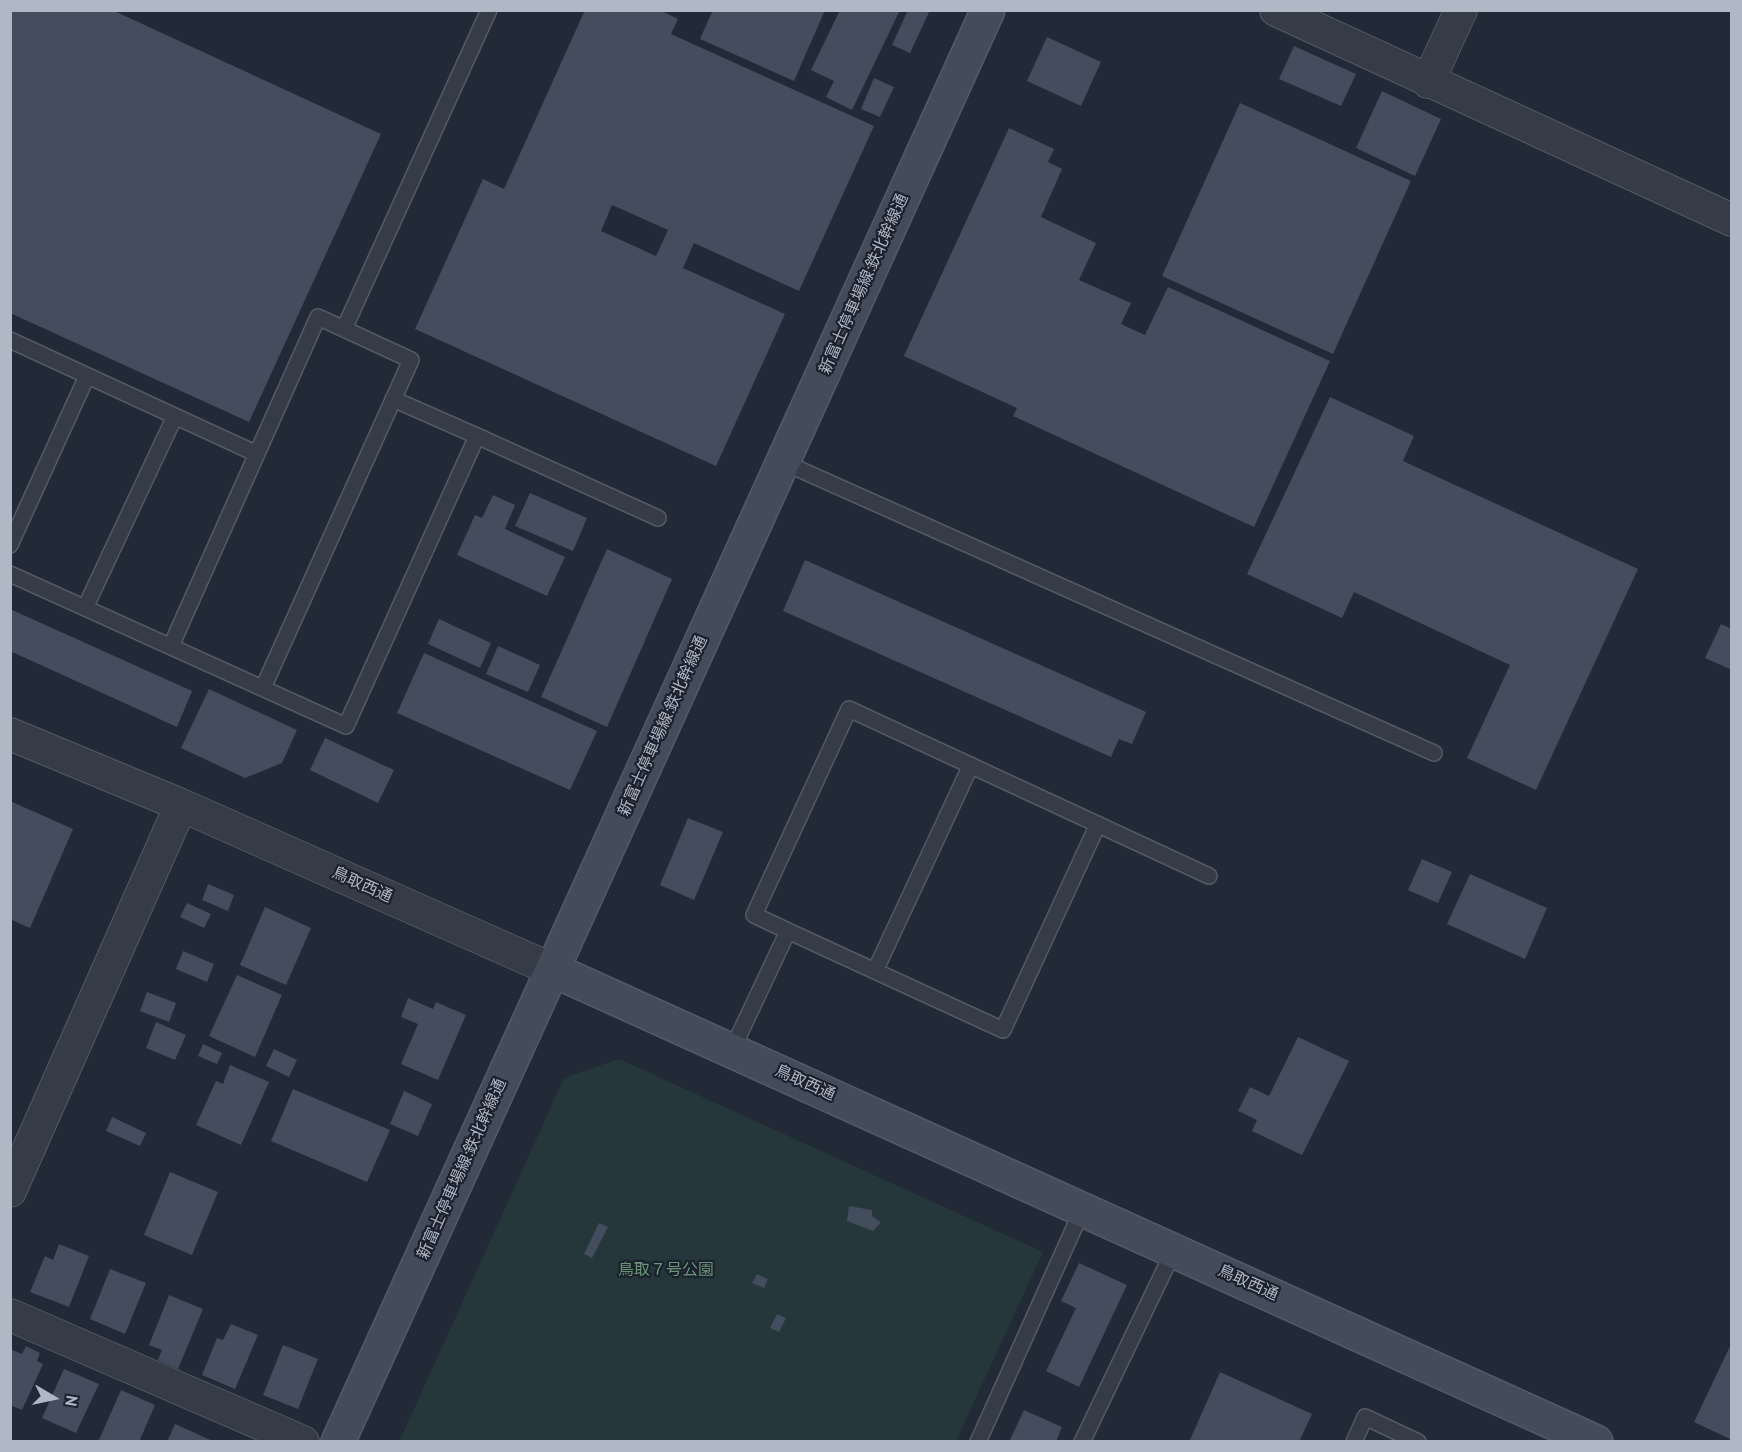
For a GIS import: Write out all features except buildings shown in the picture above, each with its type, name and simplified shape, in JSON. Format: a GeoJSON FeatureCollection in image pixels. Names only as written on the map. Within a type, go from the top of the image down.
{"type":"FeatureCollection","features":[{"type":"Feature","properties":{"kind":"main road","name":"新富士停車場線:鉄北幹線通"},"geometry":{"type":"LineString","coordinates":[[338,1442],[988,10]]}},
{"type":"Feature","properties":{"kind":"main road","name":"鳥取西通"},"geometry":{"type":"LineString","coordinates":[[553,970],[1596,1442]]}},
{"type":"Feature","properties":{"kind":"street"},"geometry":{"type":"LineString","coordinates":[[1276,10],[1731,220]]}},
{"type":"Feature","properties":{"kind":"street"},"geometry":{"type":"LineString","coordinates":[[1428,82],[1461,10]]}},
{"type":"Feature","properties":{"kind":"street","name":"鳥取西通"},"geometry":{"type":"LineString","coordinates":[[10,734],[181,805],[553,970]]}},
{"type":"Feature","properties":{"kind":"street"},"geometry":{"type":"LineString","coordinates":[[10,1191],[181,805]]}},
{"type":"Feature","properties":{"kind":"street"},"geometry":{"type":"LineString","coordinates":[[10,1315],[303,1442]]}},
{"type":"Feature","properties":{"kind":"lane"},"geometry":{"type":"LineString","coordinates":[[344,329],[489,10]]}},
{"type":"Feature","properties":{"kind":"lane"},"geometry":{"type":"LineString","coordinates":[[171,646],[318,317],[411,360],[263,688]]}},
{"type":"Feature","properties":{"kind":"lane"},"geometry":{"type":"LineString","coordinates":[[10,340],[257,454]]}},
{"type":"Feature","properties":{"kind":"lane"},"geometry":{"type":"LineString","coordinates":[[10,545],[87,376]]}},
{"type":"Feature","properties":{"kind":"lane"},"geometry":{"type":"LineString","coordinates":[[393,399],[658,518]]}},
{"type":"Feature","properties":{"kind":"lane"},"geometry":{"type":"LineString","coordinates":[[85,608],[175,416]]}},
{"type":"Feature","properties":{"kind":"lane"},"geometry":{"type":"LineString","coordinates":[[10,574],[346,726],[477,436]]}},
{"type":"Feature","properties":{"kind":"lane"},"geometry":{"type":"LineString","coordinates":[[783,462],[1434,753]]}},
{"type":"Feature","properties":{"kind":"lane"},"geometry":{"type":"LineString","coordinates":[[1098,824],[1003,1030],[754,915],[849,709],[971,765],[1098,824],[1209,876]]}},
{"type":"Feature","properties":{"kind":"lane"},"geometry":{"type":"LineString","coordinates":[[875,971],[971,765]]}},
{"type":"Feature","properties":{"kind":"lane"},"geometry":{"type":"LineString","coordinates":[[732,1050],[788,931]]}},
{"type":"Feature","properties":{"kind":"lane"},"geometry":{"type":"LineString","coordinates":[[978,1442],[1083,1208]]}},
{"type":"Feature","properties":{"kind":"lane"},"geometry":{"type":"LineString","coordinates":[[1082,1442],[1174,1250]]}},
{"type":"Feature","properties":{"kind":"lane"},"geometry":{"type":"LineString","coordinates":[[1354,1442],[1365,1417],[1418,1442]]}},
{"type":"Feature","properties":{"kind":"green space","name":"鳥取７号公園"},"geometry":{"type":"Polygon","coordinates":[[[619,1059],[1043,1252],[956,1441],[399,1442],[564,1078],[619,1059]]]}}]}
